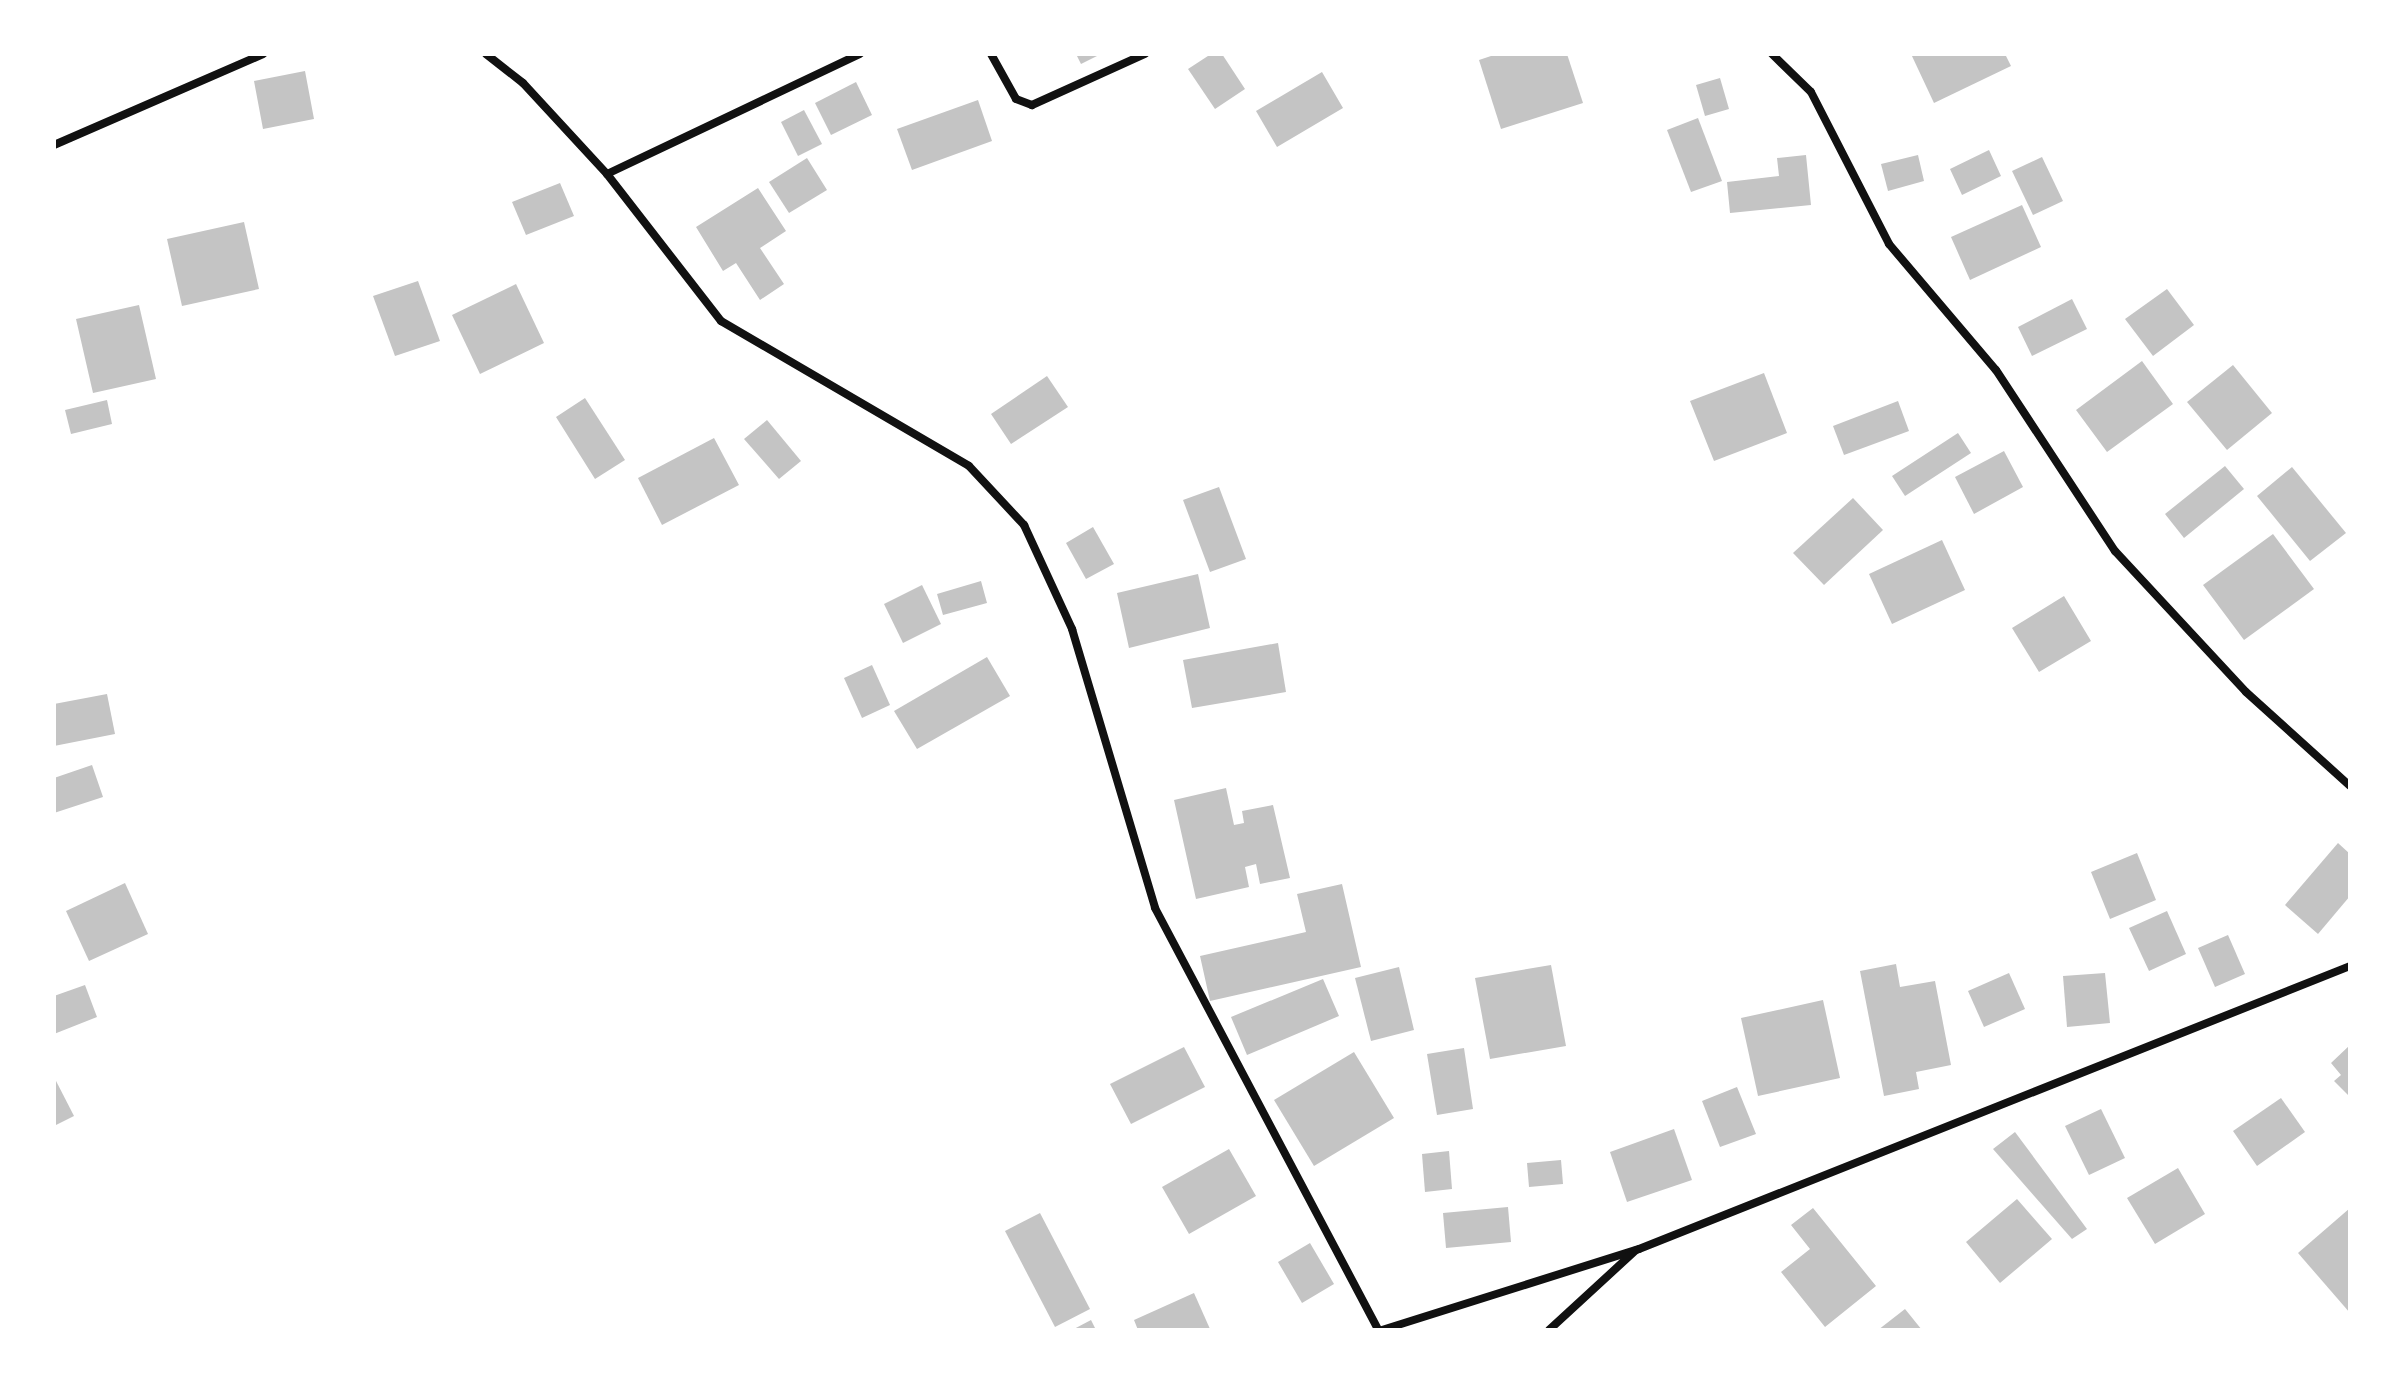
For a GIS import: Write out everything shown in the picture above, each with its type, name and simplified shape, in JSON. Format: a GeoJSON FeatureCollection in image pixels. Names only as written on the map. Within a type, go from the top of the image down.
{"type":"FeatureCollection","features":[{"type":"Feature","properties":{"kind":"street"},"geometry":{"type":"LineString","coordinates":[[54,145],[263,54]]}},
{"type":"Feature","properties":{"kind":"street"},"geometry":{"type":"LineString","coordinates":[[486,54],[607,174],[721,321],[969,466],[1024,525],[1072,629],[1151,899],[1380,1330],[1639,1249],[2350,966]]}},
{"type":"Feature","properties":{"kind":"street"},"geometry":{"type":"LineString","coordinates":[[607,174],[860,54]]}},
{"type":"Feature","properties":{"kind":"street"},"geometry":{"type":"LineString","coordinates":[[991,54],[1016,99],[1032,105],[1145,54]]}},
{"type":"Feature","properties":{"kind":"street"},"geometry":{"type":"LineString","coordinates":[[1772,54],[1811,92],[1889,244],[1996,370],[2115,551],[2227,673],[2350,786]]}},
{"type":"Feature","properties":{"kind":"street"},"geometry":{"type":"LineString","coordinates":[[1549,1330],[1639,1249]]}},
{"type":"Feature","properties":{"kind":"building"},"geometry":{"type":"Polygon","coordinates":[[[1076,54],[1101,54],[1081,64],[1076,54]]]}},
{"type":"Feature","properties":{"kind":"building"},"geometry":{"type":"Polygon","coordinates":[[[1211,54],[1222,54],[1245,89],[1215,109],[1188,69],[1211,54]]]}},
{"type":"Feature","properties":{"kind":"building"},"geometry":{"type":"Polygon","coordinates":[[[1497,54],[1567,54],[1583,103],[1501,129],[1479,60],[1497,54]]]}},
{"type":"Feature","properties":{"kind":"building"},"geometry":{"type":"Polygon","coordinates":[[[1911,54],[2005,54],[2011,66],[1934,103],[1911,54]]]}},
{"type":"Feature","properties":{"kind":"building"},"geometry":{"type":"Polygon","coordinates":[[[305,71],[314,119],[263,129],[254,81],[305,71]]]}},
{"type":"Feature","properties":{"kind":"building"},"geometry":{"type":"Polygon","coordinates":[[[1322,72],[1343,108],[1277,147],[1256,111],[1322,72]]]}},
{"type":"Feature","properties":{"kind":"building"},"geometry":{"type":"Polygon","coordinates":[[[1720,78],[1729,109],[1705,116],[1696,85],[1720,78]]]}},
{"type":"Feature","properties":{"kind":"building"},"geometry":{"type":"Polygon","coordinates":[[[856,82],[872,115],[831,135],[815,103],[856,82]]]}},
{"type":"Feature","properties":{"kind":"building"},"geometry":{"type":"Polygon","coordinates":[[[978,100],[992,141],[912,170],[897,129],[978,100]]]}},
{"type":"Feature","properties":{"kind":"building"},"geometry":{"type":"Polygon","coordinates":[[[804,110],[822,144],[798,156],[781,122],[804,110]]]}},
{"type":"Feature","properties":{"kind":"building"},"geometry":{"type":"Polygon","coordinates":[[[1698,118],[1722,181],[1691,192],[1667,130],[1698,118]]]}},
{"type":"Feature","properties":{"kind":"building"},"geometry":{"type":"Polygon","coordinates":[[[1989,150],[2001,176],[1962,195],[1950,169],[1989,150]]]}},
{"type":"Feature","properties":{"kind":"building"},"geometry":{"type":"Polygon","coordinates":[[[1806,155],[1811,205],[1730,213],[1727,182],[1779,176],[1777,158],[1806,155]]]}},
{"type":"Feature","properties":{"kind":"building"},"geometry":{"type":"Polygon","coordinates":[[[1918,155],[1924,181],[1888,191],[1881,164],[1918,155]]]}},
{"type":"Feature","properties":{"kind":"building"},"geometry":{"type":"Polygon","coordinates":[[[2042,157],[2063,201],[2033,215],[2012,171],[2042,157]]]}},
{"type":"Feature","properties":{"kind":"building"},"geometry":{"type":"Polygon","coordinates":[[[807,158],[827,190],[789,213],[769,182],[807,158]]]}},
{"type":"Feature","properties":{"kind":"building"},"geometry":{"type":"Polygon","coordinates":[[[560,183],[574,216],[526,235],[512,202],[560,183]]]}},
{"type":"Feature","properties":{"kind":"building"},"geometry":{"type":"Polygon","coordinates":[[[758,188],[786,231],[760,248],[784,284],[760,300],[736,263],[723,271],[696,227],[758,188]]]}},
{"type":"Feature","properties":{"kind":"building"},"geometry":{"type":"Polygon","coordinates":[[[2022,205],[2041,247],[1970,280],[1951,237],[2022,205]]]}},
{"type":"Feature","properties":{"kind":"building"},"geometry":{"type":"Polygon","coordinates":[[[244,222],[259,289],[182,306],[167,239],[244,222]]]}},
{"type":"Feature","properties":{"kind":"building"},"geometry":{"type":"Polygon","coordinates":[[[418,281],[440,341],[395,356],[373,296],[418,281]]]}},
{"type":"Feature","properties":{"kind":"building"},"geometry":{"type":"Polygon","coordinates":[[[516,284],[544,343],[480,374],[452,315],[516,284]]]}},
{"type":"Feature","properties":{"kind":"building"},"geometry":{"type":"Polygon","coordinates":[[[2167,289],[2194,325],[2153,356],[2125,319],[2167,289]]]}},
{"type":"Feature","properties":{"kind":"building"},"geometry":{"type":"Polygon","coordinates":[[[2072,299],[2087,329],[2032,356],[2018,327],[2072,299]]]}},
{"type":"Feature","properties":{"kind":"building"},"geometry":{"type":"Polygon","coordinates":[[[139,305],[156,379],[93,393],[76,319],[139,305]]]}},
{"type":"Feature","properties":{"kind":"building"},"geometry":{"type":"Polygon","coordinates":[[[2142,361],[2173,404],[2107,452],[2076,410],[2142,361]]]}},
{"type":"Feature","properties":{"kind":"building"},"geometry":{"type":"Polygon","coordinates":[[[2233,365],[2272,413],[2227,450],[2187,402],[2233,365]]]}},
{"type":"Feature","properties":{"kind":"building"},"geometry":{"type":"Polygon","coordinates":[[[1764,373],[1787,433],[1714,461],[1690,401],[1764,373]]]}},
{"type":"Feature","properties":{"kind":"building"},"geometry":{"type":"Polygon","coordinates":[[[1047,376],[1068,407],[1011,444],[991,414],[1047,376]]]}},
{"type":"Feature","properties":{"kind":"building"},"geometry":{"type":"Polygon","coordinates":[[[585,398],[625,460],[595,479],[556,417],[585,398]]]}},
{"type":"Feature","properties":{"kind":"building"},"geometry":{"type":"Polygon","coordinates":[[[107,400],[112,424],[71,434],[65,410],[107,400]]]}},
{"type":"Feature","properties":{"kind":"building"},"geometry":{"type":"Polygon","coordinates":[[[1898,401],[1909,431],[1844,455],[1833,426],[1898,401]]]}},
{"type":"Feature","properties":{"kind":"building"},"geometry":{"type":"Polygon","coordinates":[[[767,420],[801,461],[779,479],[744,439],[767,420]]]}},
{"type":"Feature","properties":{"kind":"building"},"geometry":{"type":"Polygon","coordinates":[[[1958,433],[1971,453],[1905,496],[1892,476],[1958,433]]]}},
{"type":"Feature","properties":{"kind":"building"},"geometry":{"type":"Polygon","coordinates":[[[714,438],[739,485],[662,525],[638,478],[714,438]]]}},
{"type":"Feature","properties":{"kind":"building"},"geometry":{"type":"Polygon","coordinates":[[[2004,451],[2023,487],[1974,514],[1955,477],[2004,451]]]}},
{"type":"Feature","properties":{"kind":"building"},"geometry":{"type":"Polygon","coordinates":[[[2225,466],[2244,489],[2184,538],[2165,514],[2225,466]]]}},
{"type":"Feature","properties":{"kind":"building"},"geometry":{"type":"Polygon","coordinates":[[[2292,467],[2346,533],[2310,561],[2257,496],[2292,467]]]}},
{"type":"Feature","properties":{"kind":"building"},"geometry":{"type":"Polygon","coordinates":[[[1219,487],[1246,559],[1210,572],[1183,500],[1219,487]]]}},
{"type":"Feature","properties":{"kind":"building"},"geometry":{"type":"Polygon","coordinates":[[[1853,498],[1883,530],[1824,585],[1793,553],[1853,498]]]}},
{"type":"Feature","properties":{"kind":"building"},"geometry":{"type":"Polygon","coordinates":[[[1093,527],[1114,564],[1086,579],[1066,543],[1093,527]]]}},
{"type":"Feature","properties":{"kind":"building"},"geometry":{"type":"Polygon","coordinates":[[[2273,534],[2314,589],[2244,640],[2203,585],[2273,534]]]}},
{"type":"Feature","properties":{"kind":"building"},"geometry":{"type":"Polygon","coordinates":[[[1942,540],[1965,590],[1892,624],[1869,574],[1942,540]]]}},
{"type":"Feature","properties":{"kind":"building"},"geometry":{"type":"Polygon","coordinates":[[[1198,574],[1210,628],[1129,648],[1117,593],[1198,574]]]}},
{"type":"Feature","properties":{"kind":"building"},"geometry":{"type":"Polygon","coordinates":[[[981,581],[987,603],[943,615],[937,594],[981,581]]]}},
{"type":"Feature","properties":{"kind":"building"},"geometry":{"type":"Polygon","coordinates":[[[922,585],[941,624],[903,643],[884,604],[922,585]]]}},
{"type":"Feature","properties":{"kind":"building"},"geometry":{"type":"Polygon","coordinates":[[[2064,596],[2091,641],[2039,672],[2012,628],[2064,596]]]}},
{"type":"Feature","properties":{"kind":"building"},"geometry":{"type":"Polygon","coordinates":[[[1278,643],[1286,692],[1192,708],[1183,660],[1278,643]]]}},
{"type":"Feature","properties":{"kind":"building"},"geometry":{"type":"Polygon","coordinates":[[[987,657],[1010,696],[917,749],[894,711],[987,657]]]}},
{"type":"Feature","properties":{"kind":"building"},"geometry":{"type":"Polygon","coordinates":[[[872,665],[890,705],[862,718],[844,678],[872,665]]]}},
{"type":"Feature","properties":{"kind":"building"},"geometry":{"type":"Polygon","coordinates":[[[107,694],[115,734],[54,746],[54,704],[107,694]]]}},
{"type":"Feature","properties":{"kind":"building"},"geometry":{"type":"Polygon","coordinates":[[[92,765],[103,797],[54,813],[54,778],[92,765]]]}},
{"type":"Feature","properties":{"kind":"building"},"geometry":{"type":"Polygon","coordinates":[[[1226,788],[1234,825],[1244,823],[1242,811],[1273,805],[1290,878],[1260,884],[1256,864],[1245,867],[1249,887],[1196,899],[1174,800],[1226,788]]]}},
{"type":"Feature","properties":{"kind":"building"},"geometry":{"type":"Polygon","coordinates":[[[2338,843],[2350,854],[2350,896],[2318,934],[2285,905],[2338,843]]]}},
{"type":"Feature","properties":{"kind":"building"},"geometry":{"type":"Polygon","coordinates":[[[2137,853],[2156,900],[2110,919],[2091,872],[2137,853]]]}},
{"type":"Feature","properties":{"kind":"building"},"geometry":{"type":"Polygon","coordinates":[[[125,883],[148,934],[89,961],[66,911],[125,883]]]}},
{"type":"Feature","properties":{"kind":"building"},"geometry":{"type":"Polygon","coordinates":[[[1342,884],[1361,967],[1210,1001],[1200,956],[1306,932],[1297,894],[1342,884]]]}},
{"type":"Feature","properties":{"kind":"building"},"geometry":{"type":"Polygon","coordinates":[[[2167,911],[2186,954],[2149,971],[2129,928],[2167,911]]]}},
{"type":"Feature","properties":{"kind":"building"},"geometry":{"type":"Polygon","coordinates":[[[2228,935],[2245,974],[2215,987],[2198,948],[2228,935]]]}},
{"type":"Feature","properties":{"kind":"building"},"geometry":{"type":"Polygon","coordinates":[[[1896,964],[1900,987],[1935,981],[1951,1065],[1916,1072],[1919,1089],[1884,1096],[1860,971],[1896,964]]]}},
{"type":"Feature","properties":{"kind":"building"},"geometry":{"type":"Polygon","coordinates":[[[1551,965],[1566,1046],[1490,1059],[1475,978],[1551,965]]]}},
{"type":"Feature","properties":{"kind":"building"},"geometry":{"type":"Polygon","coordinates":[[[1399,967],[1414,1030],[1371,1041],[1355,978],[1399,967]]]}},
{"type":"Feature","properties":{"kind":"building"},"geometry":{"type":"Polygon","coordinates":[[[2009,973],[2025,1009],[1984,1027],[1968,991],[2009,973]]]}},
{"type":"Feature","properties":{"kind":"building"},"geometry":{"type":"Polygon","coordinates":[[[2105,973],[2110,1023],[2067,1027],[2063,976],[2105,973]]]}},
{"type":"Feature","properties":{"kind":"building"},"geometry":{"type":"Polygon","coordinates":[[[1323,979],[1339,1016],[1247,1055],[1231,1017],[1323,979]]]}},
{"type":"Feature","properties":{"kind":"building"},"geometry":{"type":"Polygon","coordinates":[[[85,985],[97,1017],[54,1034],[54,996],[85,985]]]}},
{"type":"Feature","properties":{"kind":"building"},"geometry":{"type":"Polygon","coordinates":[[[1823,1000],[1840,1078],[1758,1096],[1741,1018],[1823,1000]]]}},
{"type":"Feature","properties":{"kind":"building"},"geometry":{"type":"Polygon","coordinates":[[[2350,1045],[2350,1097],[2334,1081],[2341,1075],[2331,1063],[2350,1045]]]}},
{"type":"Feature","properties":{"kind":"building"},"geometry":{"type":"Polygon","coordinates":[[[1184,1047],[1205,1087],[1131,1124],[1110,1084],[1184,1047]]]}},
{"type":"Feature","properties":{"kind":"building"},"geometry":{"type":"Polygon","coordinates":[[[1464,1048],[1473,1109],[1437,1115],[1427,1054],[1464,1048]]]}},
{"type":"Feature","properties":{"kind":"building"},"geometry":{"type":"Polygon","coordinates":[[[1354,1052],[1394,1118],[1314,1166],[1274,1100],[1354,1052]]]}},
{"type":"Feature","properties":{"kind":"building"},"geometry":{"type":"Polygon","coordinates":[[[54,1077],[74,1116],[54,1126],[54,1077]]]}},
{"type":"Feature","properties":{"kind":"building"},"geometry":{"type":"Polygon","coordinates":[[[1737,1087],[1756,1134],[1720,1147],[1702,1101],[1737,1087]]]}},
{"type":"Feature","properties":{"kind":"building"},"geometry":{"type":"Polygon","coordinates":[[[2281,1098],[2305,1132],[2257,1166],[2233,1131],[2281,1098]]]}},
{"type":"Feature","properties":{"kind":"building"},"geometry":{"type":"Polygon","coordinates":[[[2101,1109],[2125,1158],[2089,1175],[2065,1126],[2101,1109]]]}},
{"type":"Feature","properties":{"kind":"building"},"geometry":{"type":"Polygon","coordinates":[[[1674,1129],[1692,1180],[1627,1202],[1610,1152],[1674,1129]]]}},
{"type":"Feature","properties":{"kind":"building"},"geometry":{"type":"Polygon","coordinates":[[[2015,1132],[2087,1229],[2072,1239],[1993,1149],[2015,1132]]]}},
{"type":"Feature","properties":{"kind":"building"},"geometry":{"type":"Polygon","coordinates":[[[1229,1149],[1256,1196],[1189,1234],[1162,1187],[1229,1149]]]}},
{"type":"Feature","properties":{"kind":"building"},"geometry":{"type":"Polygon","coordinates":[[[1449,1151],[1452,1189],[1425,1192],[1422,1154],[1449,1151]]]}},
{"type":"Feature","properties":{"kind":"building"},"geometry":{"type":"Polygon","coordinates":[[[1561,1160],[1563,1184],[1529,1187],[1527,1163],[1561,1160]]]}},
{"type":"Feature","properties":{"kind":"building"},"geometry":{"type":"Polygon","coordinates":[[[2178,1168],[2205,1214],[2155,1244],[2127,1198],[2178,1168]]]}},
{"type":"Feature","properties":{"kind":"building"},"geometry":{"type":"Polygon","coordinates":[[[2017,1199],[2052,1239],[2000,1283],[1966,1242],[2017,1199]]]}},
{"type":"Feature","properties":{"kind":"building"},"geometry":{"type":"Polygon","coordinates":[[[1508,1207],[1511,1242],[1446,1248],[1443,1213],[1508,1207]]]}},
{"type":"Feature","properties":{"kind":"building"},"geometry":{"type":"Polygon","coordinates":[[[1813,1208],[1876,1286],[1825,1327],[1781,1272],[1810,1249],[1791,1225],[1813,1208]]]}},
{"type":"Feature","properties":{"kind":"building"},"geometry":{"type":"Polygon","coordinates":[[[2350,1208],[2350,1313],[2298,1253],[2350,1208]]]}},
{"type":"Feature","properties":{"kind":"building"},"geometry":{"type":"Polygon","coordinates":[[[1040,1213],[1090,1309],[1055,1327],[1005,1231],[1040,1213]]]}},
{"type":"Feature","properties":{"kind":"building"},"geometry":{"type":"Polygon","coordinates":[[[1310,1243],[1334,1284],[1302,1303],[1278,1262],[1310,1243]]]}},
{"type":"Feature","properties":{"kind":"building"},"geometry":{"type":"Polygon","coordinates":[[[1194,1293],[1210,1329],[1138,1330],[1134,1320],[1194,1293]]]}},
{"type":"Feature","properties":{"kind":"building"},"geometry":{"type":"Polygon","coordinates":[[[1905,1309],[1922,1330],[1878,1330],[1905,1309]]]}},
{"type":"Feature","properties":{"kind":"building"},"geometry":{"type":"Polygon","coordinates":[[[1091,1320],[1096,1330],[1072,1330],[1091,1320]]]}}]}
